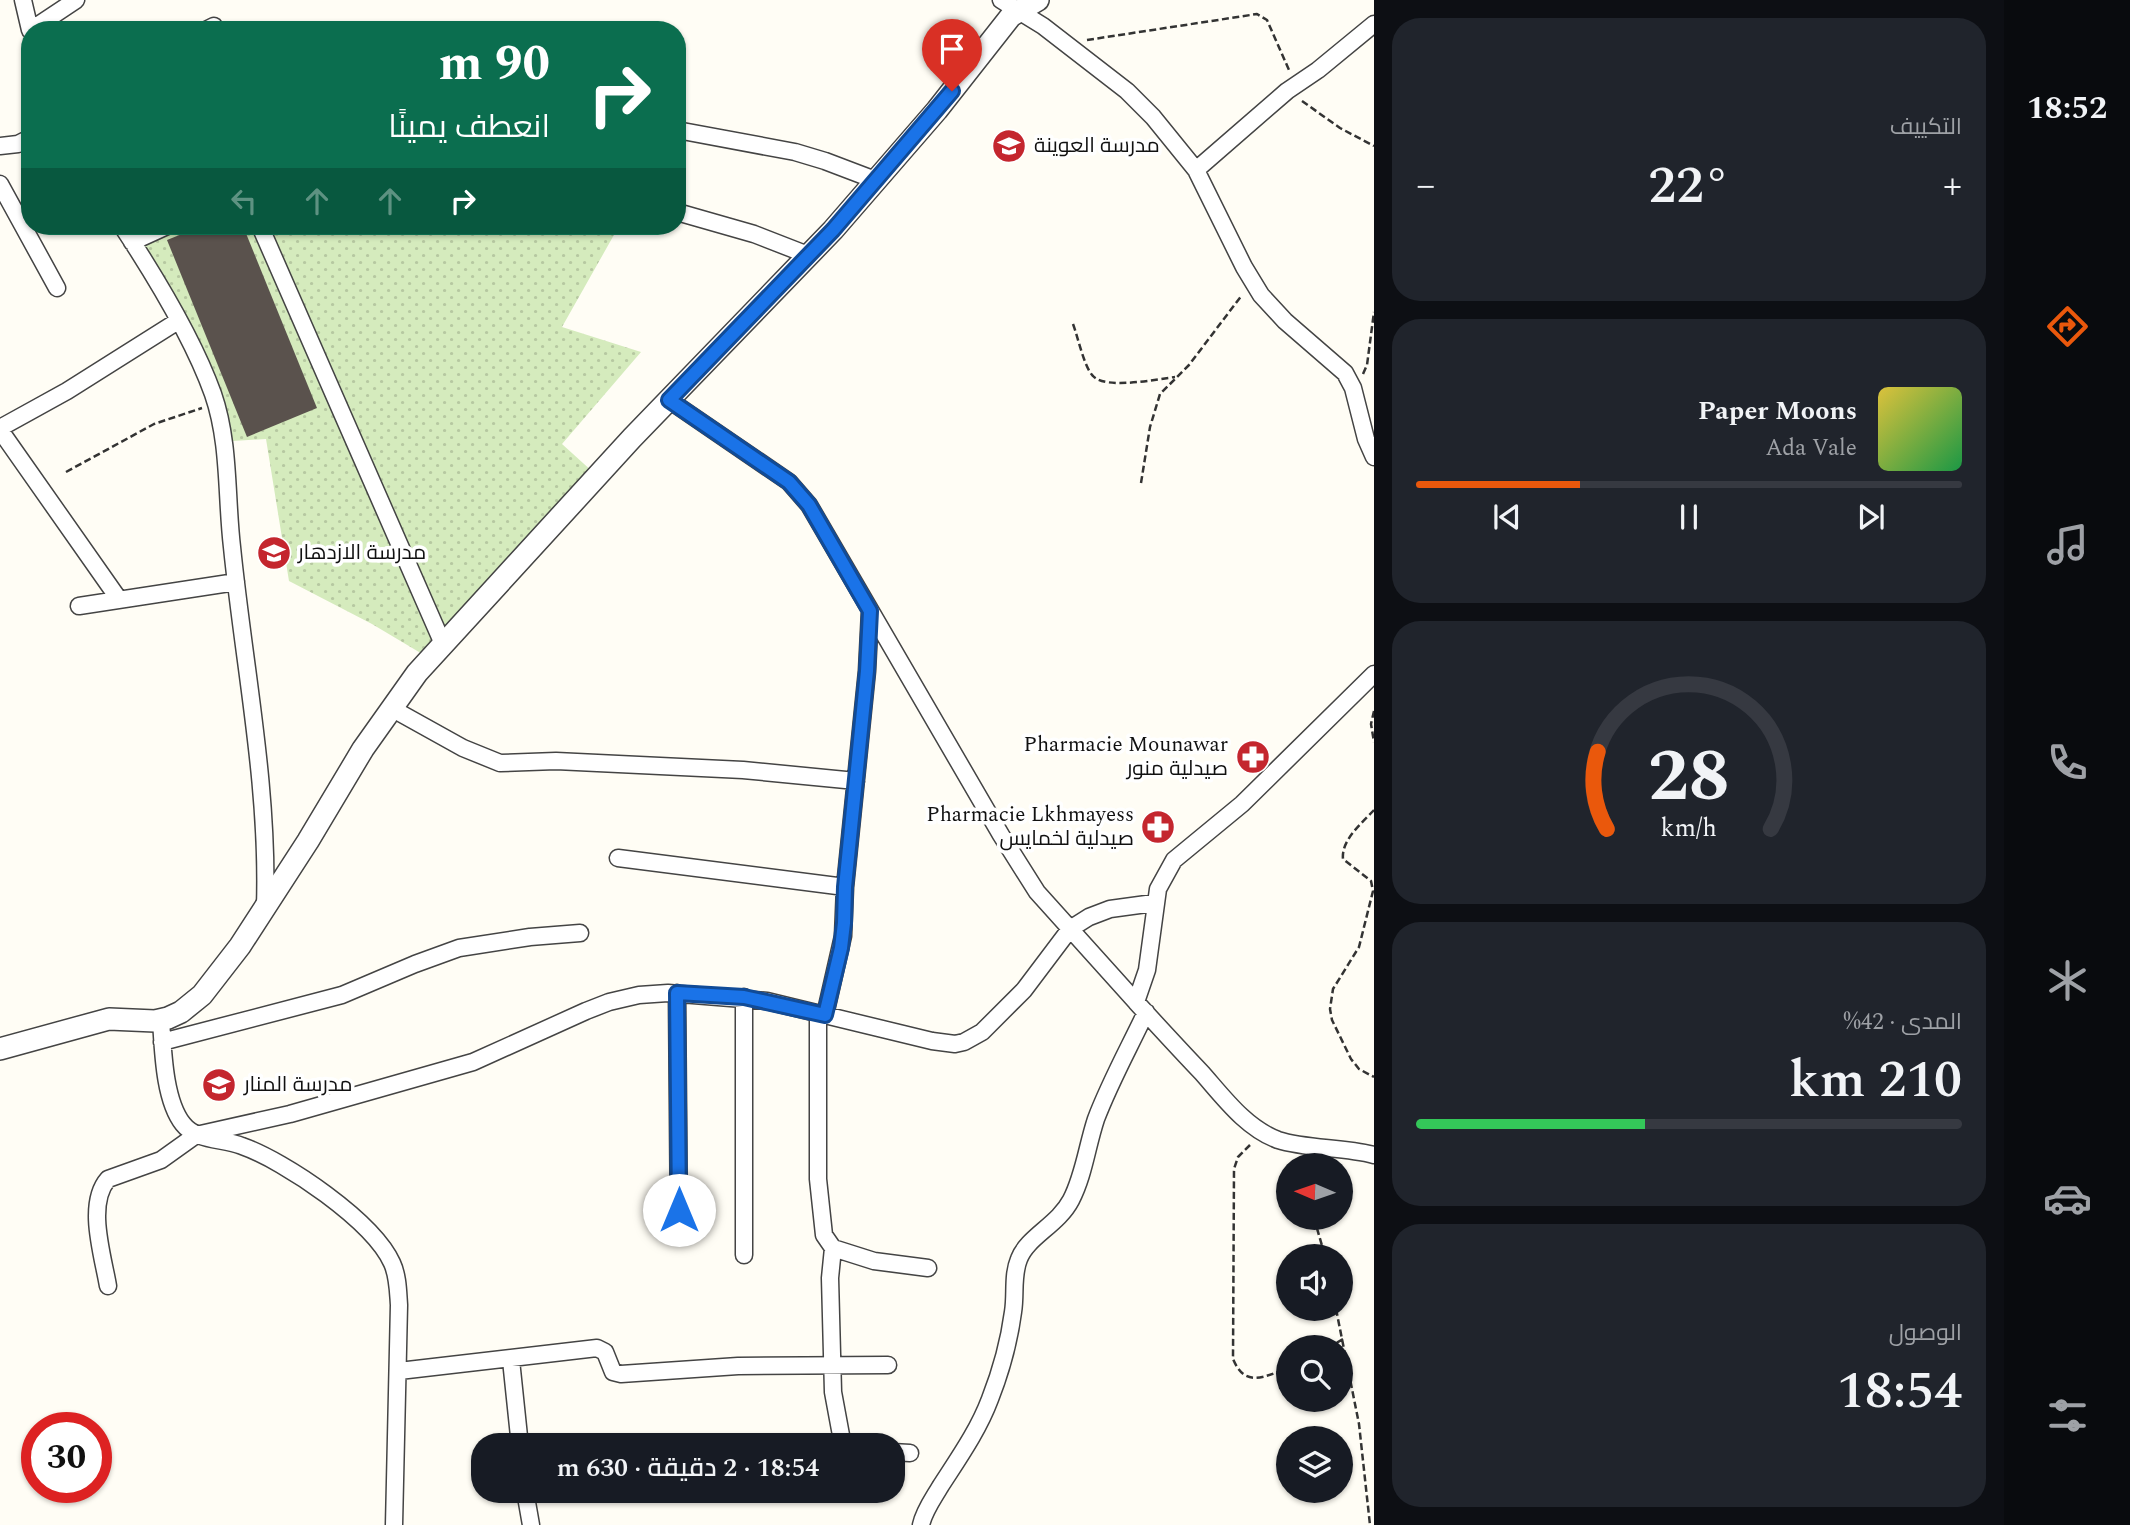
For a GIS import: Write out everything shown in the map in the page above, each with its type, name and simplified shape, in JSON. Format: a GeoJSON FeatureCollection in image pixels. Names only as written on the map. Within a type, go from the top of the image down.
{"type":"FeatureCollection","features":[{"type":"Feature","properties":{"kind":"street"},"geometry":{"type":"LineString","coordinates":[[23,0],[28,21]]}},
{"type":"Feature","properties":{"kind":"street"},"geometry":{"type":"LineString","coordinates":[[44,21],[76,0]]}},
{"type":"Feature","properties":{"kind":"street"},"geometry":{"type":"LineString","coordinates":[[1010,5],[1038,0]]}},
{"type":"Feature","properties":{"kind":"street"},"geometry":{"type":"LineString","coordinates":[[1010,5],[1127,91],[1153,117],[1196,170],[1252,282],[1284,321],[1340,367],[1353,388],[1366,439],[1374,457]]}},
{"type":"Feature","properties":{"kind":"street"},"geometry":{"type":"LineString","coordinates":[[0,1049],[109,1020],[161,1020],[181,1012],[202,995],[265,907],[401,692],[669,400],[833,230],[937,110],[1000,29],[1010,5]]}},
{"type":"Feature","properties":{"kind":"street"},"geometry":{"type":"LineString","coordinates":[[1196,170],[1291,89],[1374,24]]}},
{"type":"Feature","properties":{"kind":"street"},"geometry":{"type":"LineString","coordinates":[[686,132],[795,152],[875,180]]}},
{"type":"Feature","properties":{"kind":"street"},"geometry":{"type":"LineString","coordinates":[[0,146],[21,142]]}},
{"type":"Feature","properties":{"kind":"street"},"geometry":{"type":"LineString","coordinates":[[0,184],[21,222]]}},
{"type":"Feature","properties":{"kind":"street"},"geometry":{"type":"LineString","coordinates":[[686,215],[754,234],[808,255]]}},
{"type":"Feature","properties":{"kind":"street"},"geometry":{"type":"LineString","coordinates":[[28,235],[57,288]]}},
{"type":"Feature","properties":{"kind":"street"},"geometry":{"type":"LineString","coordinates":[[128,235],[178,321],[201,367],[223,436],[236,582],[262,779],[265,907]]}},
{"type":"Feature","properties":{"kind":"street"},"geometry":{"type":"LineString","coordinates":[[132,242],[147,235]]}},
{"type":"Feature","properties":{"kind":"street"},"geometry":{"type":"LineString","coordinates":[[264,235],[443,645]]}},
{"type":"Feature","properties":{"kind":"street"},"geometry":{"type":"LineString","coordinates":[[118,598],[0,429],[67,391],[178,321]]}},
{"type":"Feature","properties":{"kind":"street"},"geometry":{"type":"LineString","coordinates":[[669,400],[789,482],[809,505],[1037,892],[1241,1116],[1263,1133],[1279,1140],[1351,1149],[1374,1155]]}},
{"type":"Feature","properties":{"kind":"street"},"geometry":{"type":"LineString","coordinates":[[79,606],[236,582]]}},
{"type":"Feature","properties":{"kind":"street"},"geometry":{"type":"LineString","coordinates":[[870,611],[844,923],[841,948],[822,1014],[818,1179],[822,1228],[826,1240],[833,1248],[874,1261],[928,1268]]}},
{"type":"Feature","properties":{"kind":"street"},"geometry":{"type":"LineString","coordinates":[[920,1525],[990,1401],[1010,1332],[1018,1260],[1024,1249],[1065,1211],[1073,1197],[1098,1115],[1141,1007],[1158,889],[1174,860],[1242,804],[1374,674]]}},
{"type":"Feature","properties":{"kind":"street"},"geometry":{"type":"LineString","coordinates":[[391,708],[463,748],[500,763],[556,761],[743,770],[856,781]]}},
{"type":"Feature","properties":{"kind":"street"},"geometry":{"type":"LineString","coordinates":[[618,858],[845,887]]}},
{"type":"Feature","properties":{"kind":"street"},"geometry":{"type":"LineString","coordinates":[[108,1286],[96,1208],[102,1185],[108,1179],[161,1160],[196,1135],[290,1114],[473,1062],[609,1002],[639,995],[677,993],[744,997],[932,1041],[955,1044],[964,1042],[982,1032],[1018,996],[1070,929],[1101,911],[1154,903]]}},
{"type":"Feature","properties":{"kind":"street"},"geometry":{"type":"LineString","coordinates":[[162,1042],[342,995],[459,948],[530,937],[580,933]]}},
{"type":"Feature","properties":{"kind":"street"},"geometry":{"type":"LineString","coordinates":[[677,993],[679,1233]]}},
{"type":"Feature","properties":{"kind":"street"},"geometry":{"type":"LineString","coordinates":[[744,997],[744,1255]]}},
{"type":"Feature","properties":{"kind":"street"},"geometry":{"type":"LineString","coordinates":[[161,1020],[165,1071],[176,1113],[187,1129],[196,1135],[237,1144],[278,1162],[344,1209],[382,1245],[392,1263],[398,1280],[399,1371],[394,1525]]}},
{"type":"Feature","properties":{"kind":"street"},"geometry":{"type":"LineString","coordinates":[[833,1248],[830,1278],[833,1392],[841,1433]]}},
{"type":"Feature","properties":{"kind":"street"},"geometry":{"type":"LineString","coordinates":[[399,1371],[597,1348],[606,1352],[612,1371],[621,1374],[738,1366],[888,1365]]}},
{"type":"Feature","properties":{"kind":"street"},"geometry":{"type":"LineString","coordinates":[[511,1360],[519,1433]]}},
{"type":"Feature","properties":{"kind":"street"},"geometry":{"type":"LineString","coordinates":[[905,1453],[911,1453]]}},
{"type":"Feature","properties":{"kind":"street"},"geometry":{"type":"LineString","coordinates":[[527,1503],[531,1525]]}},
{"type":"Feature","properties":{"kind":"path"},"geometry":{"type":"LineString","coordinates":[[1066,44],[1257,14],[1267,20],[1270,26],[1291,89],[1340,128],[1374,146]]}},
{"type":"Feature","properties":{"kind":"path"},"geometry":{"type":"LineString","coordinates":[[1141,483],[1155,406],[1160,394],[1189,365],[1252,282]]}},
{"type":"Feature","properties":{"kind":"path"},"geometry":{"type":"LineString","coordinates":[[1353,388],[1367,365],[1374,312]]}},
{"type":"Feature","properties":{"kind":"path"},"geometry":{"type":"LineString","coordinates":[[1073,324],[1090,372],[1099,380],[1137,382],[1177,377]]}},
{"type":"Feature","properties":{"kind":"path"},"geometry":{"type":"LineString","coordinates":[[66,472],[154,424],[215,404]]}},
{"type":"Feature","properties":{"kind":"path"},"geometry":{"type":"LineString","coordinates":[[1374,711],[1371,724],[1374,742]]}},
{"type":"Feature","properties":{"kind":"path"},"geometry":{"type":"LineString","coordinates":[[1374,810],[1353,833],[1343,850],[1343,859],[1371,881],[1373,891],[1362,940],[1333,989],[1330,1009],[1332,1020],[1351,1059],[1359,1069],[1374,1077]]}},
{"type":"Feature","properties":{"kind":"path"},"geometry":{"type":"LineString","coordinates":[[1263,1133],[1238,1157],[1234,1169],[1234,1359],[1239,1372],[1245,1377],[1263,1377],[1276,1372]]}},
{"type":"Feature","properties":{"kind":"path"},"geometry":{"type":"LineString","coordinates":[[1353,1392],[1370,1525]]}},
{"type":"Feature","properties":{"kind":"green space"},"geometry":{"type":"Polygon","coordinates":[[[142,235],[614,235],[562,327],[641,352],[562,444],[594,473],[429,658],[372,624],[289,581],[266,439],[233,441],[191,338],[133,238],[142,235]]]}},
{"type":"Feature","properties":{"kind":"building"},"geometry":{"type":"Polygon","coordinates":[[[180,235],[247,235],[317,408],[247,437],[167,240],[180,235]]]}},
{"type":"Feature","properties":{"kind":"place","name":"مدرسة العوينة"},"geometry":{"type":"Point","coordinates":[1009,146]}},
{"type":"Feature","properties":{"kind":"place","name":"مدرسة الازدهار"},"geometry":{"type":"Point","coordinates":[274,553]}},
{"type":"Feature","properties":{"kind":"place","name":"Pharmacie Mounawar صيدلية منور"},"geometry":{"type":"Point","coordinates":[1253,757]}},
{"type":"Feature","properties":{"kind":"place","name":"Pharmacie Lkhmayess صيدلية لخمايس"},"geometry":{"type":"Point","coordinates":[1158,827]}},
{"type":"Feature","properties":{"kind":"place","name":"مدرسة المنار"},"geometry":{"type":"Point","coordinates":[219,1085]}},
{"type":"Feature","properties":{"kind":"route"},"geometry":{"type":"LineString","coordinates":[[679,1210],[677,993],[744,997],[825,1015],[841,948],[844,923],[870,611],[809,505],[789,482],[669,400],[833,230],[952,91]]}}]}
